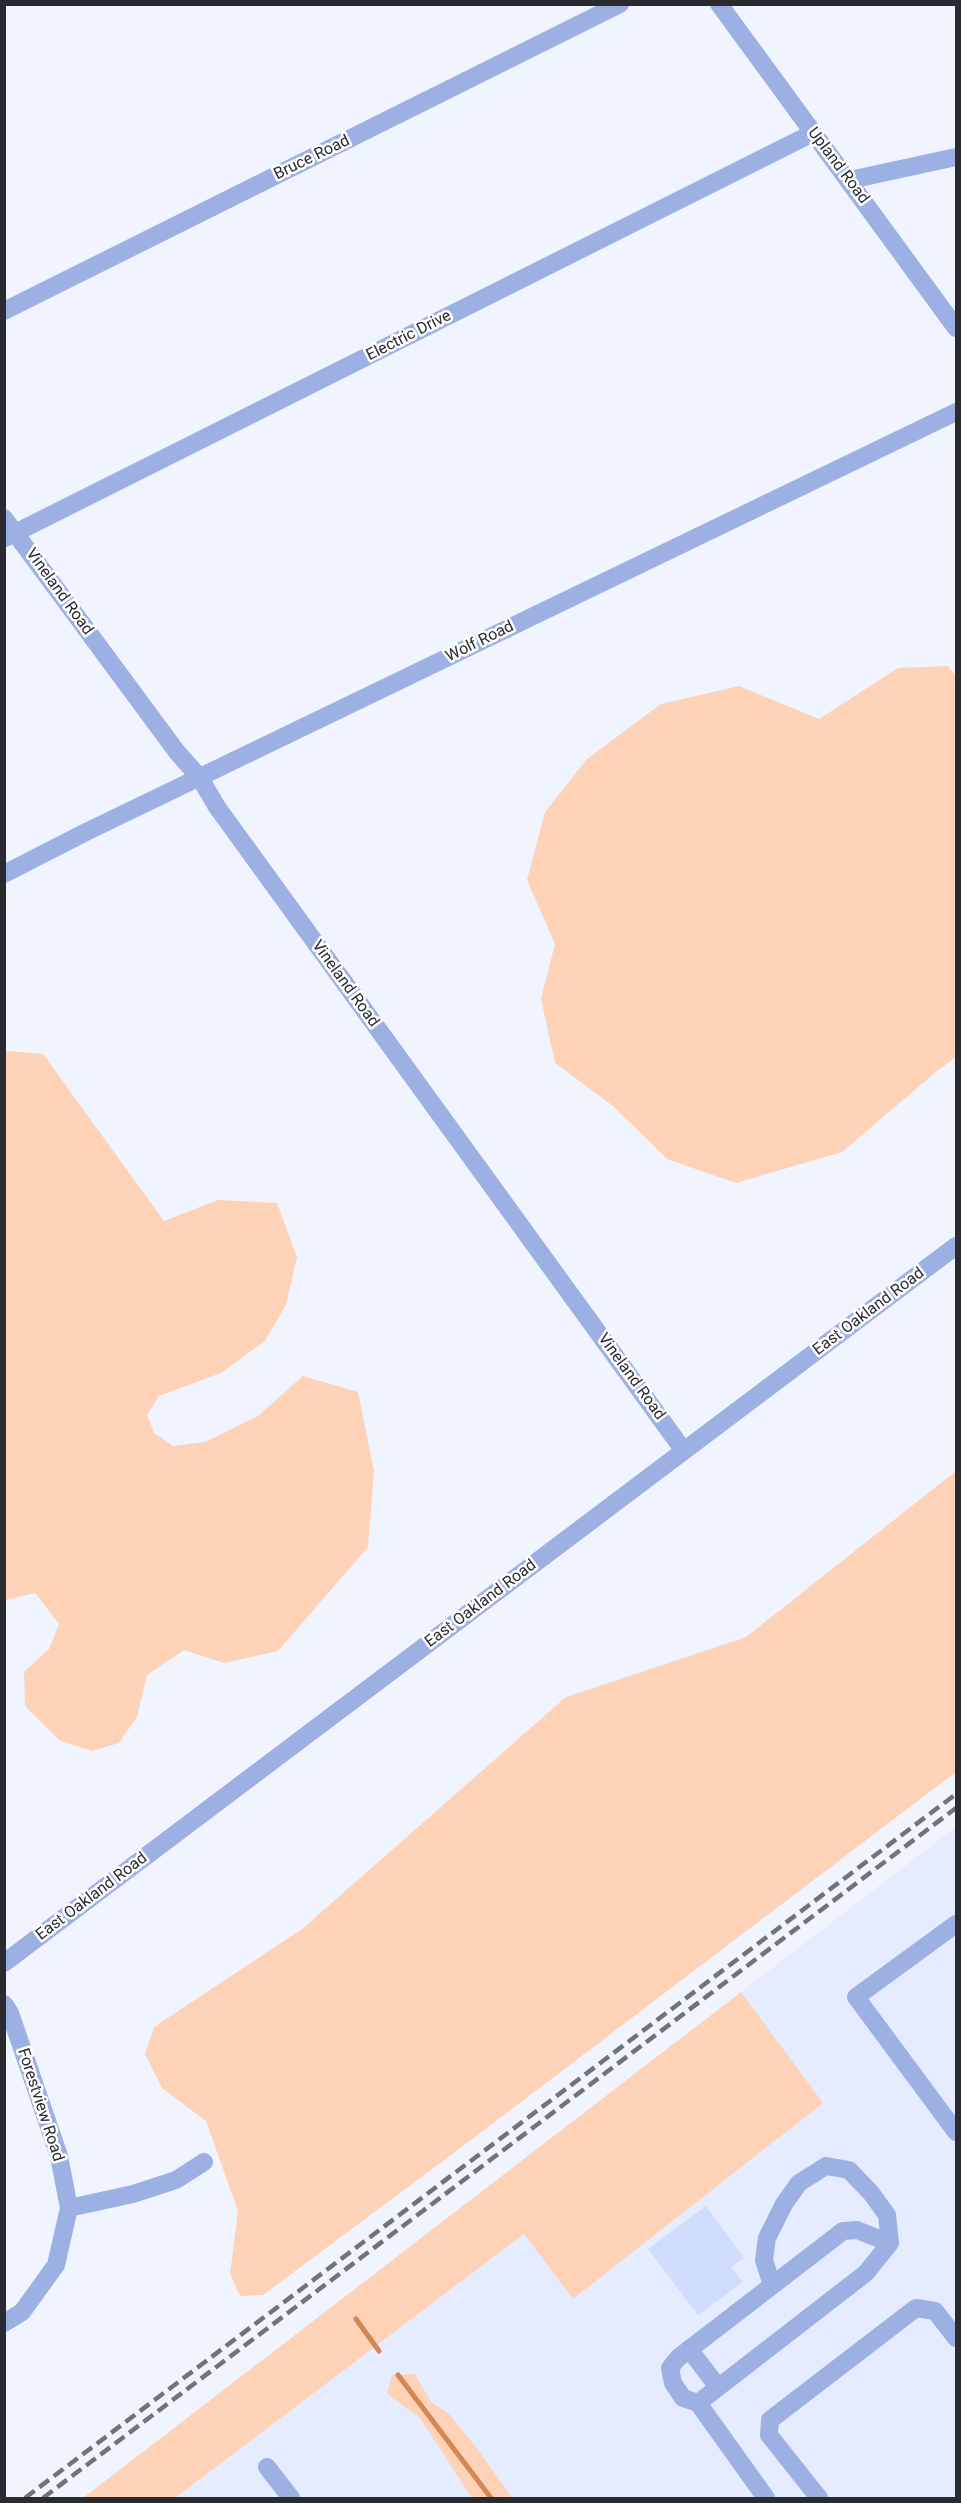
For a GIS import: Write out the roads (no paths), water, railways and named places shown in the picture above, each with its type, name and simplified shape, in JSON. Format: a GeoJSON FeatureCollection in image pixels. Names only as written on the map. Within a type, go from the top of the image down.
{"type":"FeatureCollection","features":[{"type":"Feature","properties":{"kind":"street","name":"Bruce Road"},"geometry":{"type":"LineString","coordinates":[[4,311],[620,4]]}},
{"type":"Feature","properties":{"kind":"street","name":"Upland Road"},"geometry":{"type":"LineString","coordinates":[[719,4],[957,328]]}},
{"type":"Feature","properties":{"kind":"street","name":"Electric Drive"},"geometry":{"type":"LineString","coordinates":[[8,530],[813,133]]}},
{"type":"Feature","properties":{"kind":"street"},"geometry":{"type":"LineString","coordinates":[[850,180],[957,157]]}},
{"type":"Feature","properties":{"kind":"street","name":"Wolf Road"},"geometry":{"type":"LineString","coordinates":[[4,874],[957,412]]}},
{"type":"Feature","properties":{"kind":"street","name":"Vineland Road"},"geometry":{"type":"LineString","coordinates":[[8,530],[177,752],[200,778],[217,807],[684,1451]]}},
{"type":"Feature","properties":{"kind":"street","name":"East Oakland Road"},"geometry":{"type":"LineString","coordinates":[[4,1963],[957,1246]]}},
{"type":"Feature","properties":{"kind":"street"},"geometry":{"type":"LineString","coordinates":[[957,1924],[856,1996],[957,2132]]}},
{"type":"Feature","properties":{"kind":"street","name":"Forestview Road"},"geometry":{"type":"LineString","coordinates":[[4,2004],[10,2013],[59,2156],[69,2208]]}},
{"type":"Feature","properties":{"kind":"street"},"geometry":{"type":"LineString","coordinates":[[4,2323],[22,2312],[56,2265],[69,2208],[133,2194],[176,2180],[204,2162]]}},
{"type":"Feature","properties":{"kind":"street"},"geometry":{"type":"LineString","coordinates":[[698,2403],[867,2274],[890,2243],[887,2215],[871,2193],[849,2170],[826,2166],[799,2183],[784,2204],[767,2238],[764,2260],[772,2285]]}},
{"type":"Feature","properties":{"kind":"street"},"geometry":{"type":"LineString","coordinates":[[766,2499],[698,2403],[683,2398],[673,2384],[670,2368],[689,2349],[843,2231],[857,2230],[890,2243]]}},
{"type":"Feature","properties":{"kind":"street"},"geometry":{"type":"LineString","coordinates":[[819,2499],[769,2435],[770,2420],[916,2308],[936,2311],[957,2338]]}},
{"type":"Feature","properties":{"kind":"street"},"geometry":{"type":"LineString","coordinates":[[689,2349],[718,2387]]}},
{"type":"Feature","properties":{"kind":"street"},"geometry":{"type":"LineString","coordinates":[[267,2467],[291,2499]]}},
{"type":"Feature","properties":{"kind":"waterway"},"geometry":{"type":"LineString","coordinates":[[356,2319],[379,2351]]}},
{"type":"Feature","properties":{"kind":"waterway"},"geometry":{"type":"LineString","coordinates":[[398,2375],[491,2498]]}},
{"type":"Feature","properties":{"kind":"railway"},"geometry":{"type":"LineString","coordinates":[[25,2498],[956,1794]]}},
{"type":"Feature","properties":{"kind":"railway"},"geometry":{"type":"LineString","coordinates":[[43,2498],[956,1808]]}}]}
